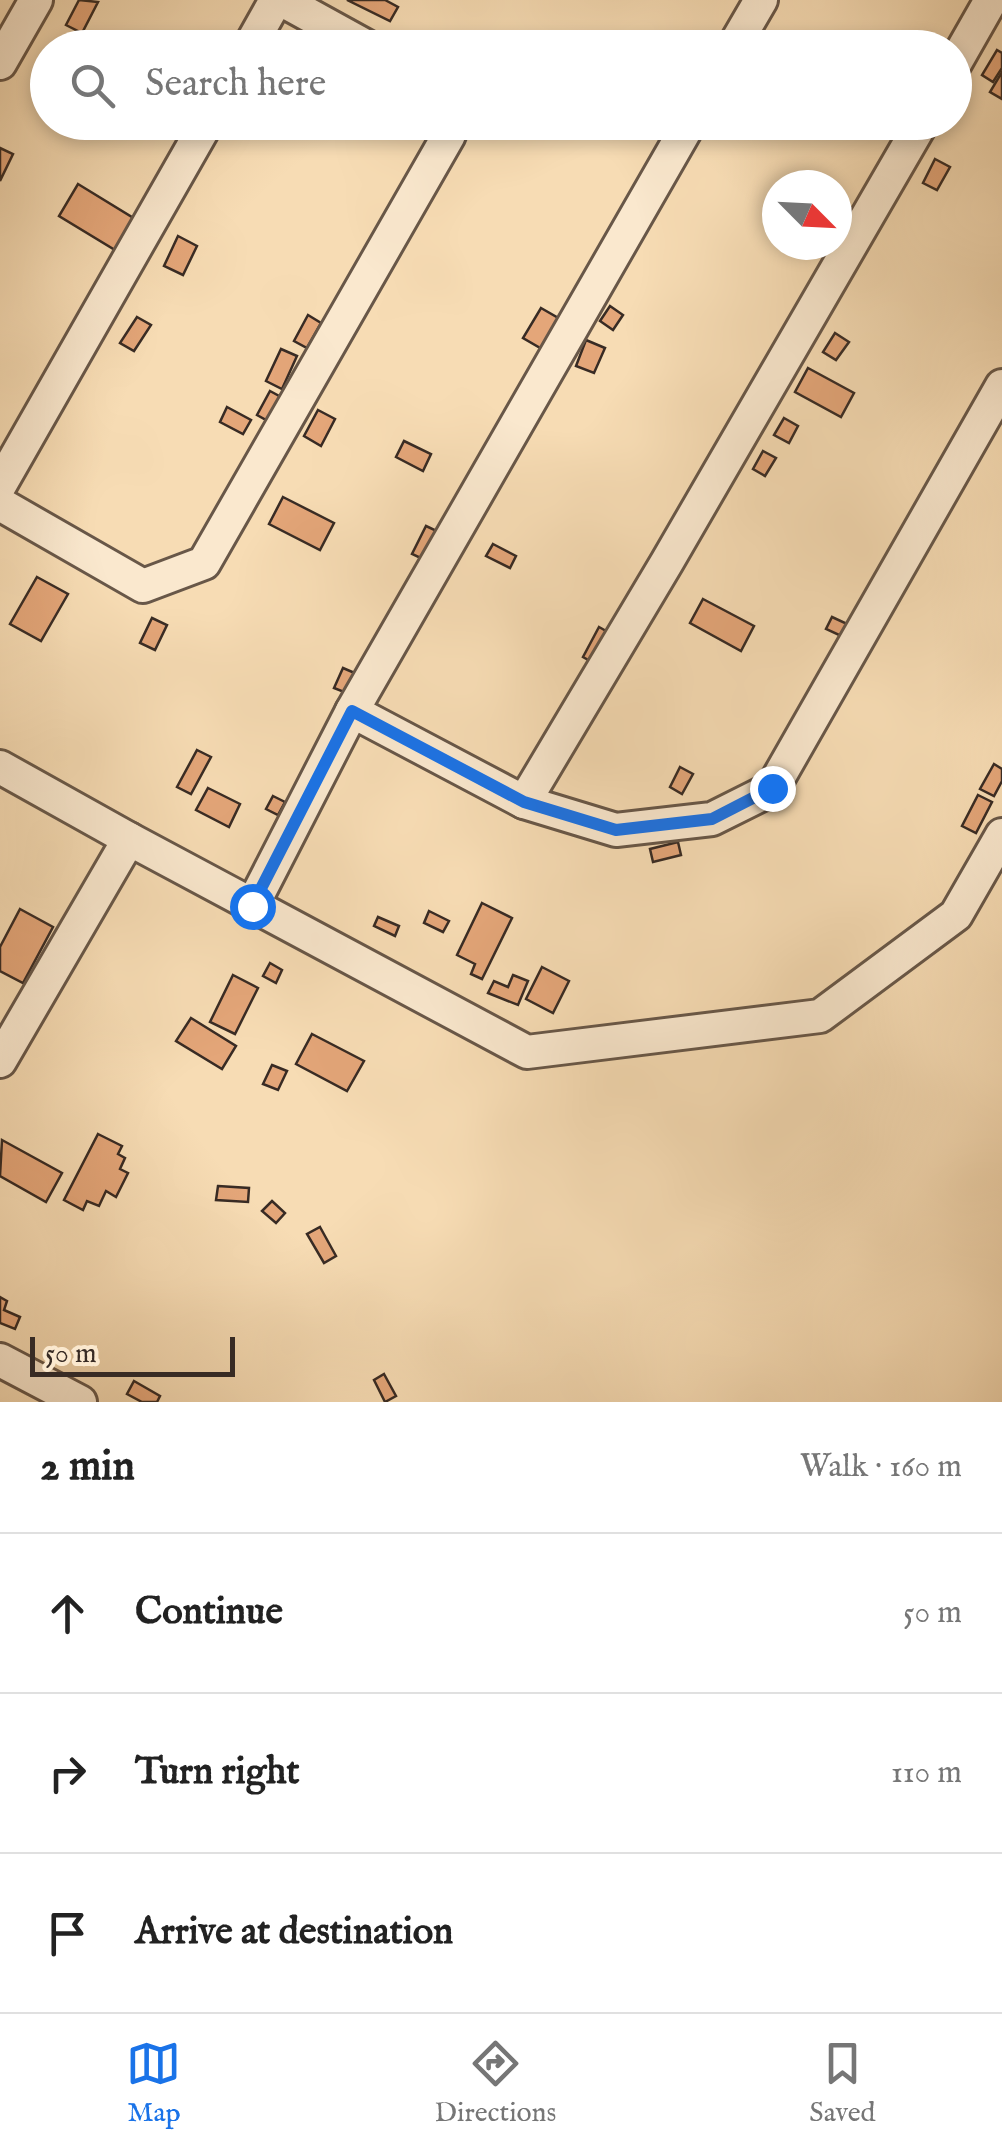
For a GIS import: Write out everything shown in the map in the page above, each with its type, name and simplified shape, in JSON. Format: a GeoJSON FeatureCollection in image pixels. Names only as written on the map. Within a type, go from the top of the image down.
{"type":"FeatureCollection","features":[{"type":"Feature","properties":{"kind":"street"},"geometry":{"type":"LineString","coordinates":[[0,63],[36,0]]}},
{"type":"Feature","properties":{"kind":"street"},"geometry":{"type":"LineString","coordinates":[[260,30],[279,0],[335,30]]}},
{"type":"Feature","properties":{"kind":"street"},"geometry":{"type":"LineString","coordinates":[[743,30],[760,0]]}},
{"type":"Feature","properties":{"kind":"street"},"geometry":{"type":"LineString","coordinates":[[972,33],[991,0]]}},
{"type":"Feature","properties":{"kind":"street"},"geometry":{"type":"LineString","coordinates":[[0,484],[196,140]]}},
{"type":"Feature","properties":{"kind":"street"},"geometry":{"type":"LineString","coordinates":[[0,504],[144,586],[204,563],[446,140]]}},
{"type":"Feature","properties":{"kind":"street"},"geometry":{"type":"LineString","coordinates":[[252,906],[352,711],[680,140]]}},
{"type":"Feature","properties":{"kind":"street"},"geometry":{"type":"LineString","coordinates":[[524,802],[912,140]]}},
{"type":"Feature","properties":{"kind":"street"},"geometry":{"type":"LineString","coordinates":[[352,711],[524,802],[616,830],[712,819],[772,788],[1002,386]]}},
{"type":"Feature","properties":{"kind":"street"},"geometry":{"type":"LineString","coordinates":[[0,767],[528,1052],[820,1016],[956,915],[1002,836]]}},
{"type":"Feature","properties":{"kind":"street"},"geometry":{"type":"LineString","coordinates":[[0,1060],[11,1016],[129,840]]}},
{"type":"Feature","properties":{"kind":"street"},"geometry":{"type":"LineString","coordinates":[[0,1360],[80,1402]]}},
{"type":"Feature","properties":{"kind":"building"},"geometry":{"type":"Polygon","coordinates":[[[79,0],[98,2],[84,30],[66,25],[79,0]]]}},
{"type":"Feature","properties":{"kind":"building"},"geometry":{"type":"Polygon","coordinates":[[[347,0],[385,0],[398,7],[390,21],[347,0]]]}},
{"type":"Feature","properties":{"kind":"building"},"geometry":{"type":"Polygon","coordinates":[[[997,50],[1002,53],[1002,68],[993,82],[982,75],[997,50]]]}},
{"type":"Feature","properties":{"kind":"building"},"geometry":{"type":"Polygon","coordinates":[[[1002,72],[1002,99],[990,92],[1002,72]]]}},
{"type":"Feature","properties":{"kind":"building"},"geometry":{"type":"Polygon","coordinates":[[[0,148],[13,154],[0,181],[0,148]]]}},
{"type":"Feature","properties":{"kind":"building"},"geometry":{"type":"Polygon","coordinates":[[[935,159],[950,167],[937,190],[923,183],[935,159]]]}},
{"type":"Feature","properties":{"kind":"building"},"geometry":{"type":"Polygon","coordinates":[[[78,184],[135,219],[115,250],[59,216],[78,184]]]}},
{"type":"Feature","properties":{"kind":"building"},"geometry":{"type":"Polygon","coordinates":[[[178,236],[197,246],[183,275],[164,266],[178,236]]]}},
{"type":"Feature","properties":{"kind":"building"},"geometry":{"type":"Polygon","coordinates":[[[610,306],[623,315],[613,330],[600,321],[610,306]]]}},
{"type":"Feature","properties":{"kind":"building"},"geometry":{"type":"Polygon","coordinates":[[[541,308],[560,319],[542,349],[523,338],[541,308]]]}},
{"type":"Feature","properties":{"kind":"building"},"geometry":{"type":"Polygon","coordinates":[[[308,315],[321,323],[307,348],[294,341],[308,315]]]}},
{"type":"Feature","properties":{"kind":"building"},"geometry":{"type":"Polygon","coordinates":[[[137,317],[151,325],[134,351],[120,343],[137,317]]]}},
{"type":"Feature","properties":{"kind":"building"},"geometry":{"type":"Polygon","coordinates":[[[835,333],[849,342],[836,360],[823,352],[835,333]]]}},
{"type":"Feature","properties":{"kind":"building"},"geometry":{"type":"Polygon","coordinates":[[[586,340],[605,348],[594,373],[576,366],[586,340]]]}},
{"type":"Feature","properties":{"kind":"building"},"geometry":{"type":"Polygon","coordinates":[[[281,349],[297,356],[282,389],[266,381],[281,349]]]}},
{"type":"Feature","properties":{"kind":"building"},"geometry":{"type":"Polygon","coordinates":[[[808,368],[854,393],[841,417],[795,392],[808,368]]]}},
{"type":"Feature","properties":{"kind":"building"},"geometry":{"type":"Polygon","coordinates":[[[270,391],[281,397],[268,421],[257,415],[270,391]]]}},
{"type":"Feature","properties":{"kind":"building"},"geometry":{"type":"Polygon","coordinates":[[[227,407],[251,420],[243,434],[220,422],[227,407]]]}},
{"type":"Feature","properties":{"kind":"building"},"geometry":{"type":"Polygon","coordinates":[[[318,410],[335,419],[321,446],[304,436],[318,410]]]}},
{"type":"Feature","properties":{"kind":"building"},"geometry":{"type":"Polygon","coordinates":[[[784,418],[798,426],[789,443],[774,435],[784,418]]]}},
{"type":"Feature","properties":{"kind":"building"},"geometry":{"type":"Polygon","coordinates":[[[404,441],[431,454],[423,471],[396,457],[404,441]]]}},
{"type":"Feature","properties":{"kind":"building"},"geometry":{"type":"Polygon","coordinates":[[[763,451],[776,458],[765,476],[753,469],[763,451]]]}},
{"type":"Feature","properties":{"kind":"building"},"geometry":{"type":"Polygon","coordinates":[[[283,497],[334,523],[320,550],[269,524],[283,497]]]}},
{"type":"Feature","properties":{"kind":"building"},"geometry":{"type":"Polygon","coordinates":[[[426,526],[439,532],[425,560],[412,554],[426,526]]]}},
{"type":"Feature","properties":{"kind":"building"},"geometry":{"type":"Polygon","coordinates":[[[493,544],[516,556],[510,568],[486,556],[493,544]]]}},
{"type":"Feature","properties":{"kind":"building"},"geometry":{"type":"Polygon","coordinates":[[[37,577],[68,594],[41,641],[10,624],[37,577]]]}},
{"type":"Feature","properties":{"kind":"building"},"geometry":{"type":"Polygon","coordinates":[[[703,599],[754,626],[741,651],[690,623],[703,599]]]}},
{"type":"Feature","properties":{"kind":"building"},"geometry":{"type":"Polygon","coordinates":[[[832,617],[856,628],[850,640],[826,629],[832,617]]]}},
{"type":"Feature","properties":{"kind":"building"},"geometry":{"type":"Polygon","coordinates":[[[152,618],[167,625],[155,650],[140,643],[152,618]]]}},
{"type":"Feature","properties":{"kind":"building"},"geometry":{"type":"Polygon","coordinates":[[[599,627],[615,636],[599,666],[583,657],[599,627]]]}},
{"type":"Feature","properties":{"kind":"building"},"geometry":{"type":"Polygon","coordinates":[[[343,668],[357,674],[349,694],[334,688],[343,668]]]}},
{"type":"Feature","properties":{"kind":"building"},"geometry":{"type":"Polygon","coordinates":[[[197,750],[211,757],[191,794],[177,787],[197,750]]]}},
{"type":"Feature","properties":{"kind":"building"},"geometry":{"type":"Polygon","coordinates":[[[994,764],[1002,769],[1002,781],[994,796],[980,789],[994,764]]]}},
{"type":"Feature","properties":{"kind":"building"},"geometry":{"type":"Polygon","coordinates":[[[680,767],[693,774],[682,794],[670,787],[680,767]]]}},
{"type":"Feature","properties":{"kind":"building"},"geometry":{"type":"Polygon","coordinates":[[[208,788],[240,804],[229,827],[196,810],[208,788]]]}},
{"type":"Feature","properties":{"kind":"building"},"geometry":{"type":"Polygon","coordinates":[[[978,795],[992,802],[976,833],[962,826],[978,795]]]}},
{"type":"Feature","properties":{"kind":"building"},"geometry":{"type":"Polygon","coordinates":[[[273,796],[285,802],[278,815],[266,809],[273,796]]]}},
{"type":"Feature","properties":{"kind":"building"},"geometry":{"type":"Polygon","coordinates":[[[678,842],[681,855],[653,862],[650,849],[678,842]]]}},
{"type":"Feature","properties":{"kind":"building"},"geometry":{"type":"Polygon","coordinates":[[[482,903],[512,918],[482,979],[471,974],[475,964],[457,955],[482,903]]]}},
{"type":"Feature","properties":{"kind":"building"},"geometry":{"type":"Polygon","coordinates":[[[20,909],[53,927],[23,983],[0,971],[0,947],[20,909]]]}},
{"type":"Feature","properties":{"kind":"building"},"geometry":{"type":"Polygon","coordinates":[[[429,911],[449,921],[443,932],[424,923],[429,911]]]}},
{"type":"Feature","properties":{"kind":"building"},"geometry":{"type":"Polygon","coordinates":[[[378,917],[399,926],[395,936],[374,926],[378,917]]]}},
{"type":"Feature","properties":{"kind":"building"},"geometry":{"type":"Polygon","coordinates":[[[270,963],[282,970],[276,983],[263,976],[270,963]]]}},
{"type":"Feature","properties":{"kind":"building"},"geometry":{"type":"Polygon","coordinates":[[[542,967],[569,981],[553,1013],[526,999],[542,967]]]}},
{"type":"Feature","properties":{"kind":"building"},"geometry":{"type":"Polygon","coordinates":[[[233,975],[258,988],[235,1034],[210,1022],[233,975]]]}},
{"type":"Feature","properties":{"kind":"building"},"geometry":{"type":"Polygon","coordinates":[[[513,975],[528,981],[518,1005],[488,993],[494,981],[508,987],[513,975]]]}},
{"type":"Feature","properties":{"kind":"building"},"geometry":{"type":"Polygon","coordinates":[[[191,1018],[236,1046],[222,1069],[176,1041],[191,1018]]]}},
{"type":"Feature","properties":{"kind":"building"},"geometry":{"type":"Polygon","coordinates":[[[312,1034],[364,1061],[347,1091],[296,1064],[312,1034]]]}},
{"type":"Feature","properties":{"kind":"building"},"geometry":{"type":"Polygon","coordinates":[[[272,1065],[287,1071],[278,1090],[263,1084],[272,1065]]]}},
{"type":"Feature","properties":{"kind":"building"},"geometry":{"type":"Polygon","coordinates":[[[98,1134],[122,1146],[118,1154],[125,1158],[120,1169],[128,1173],[116,1197],[106,1191],[99,1206],[87,1201],[83,1210],[64,1200],[98,1134]]]}},
{"type":"Feature","properties":{"kind":"building"},"geometry":{"type":"Polygon","coordinates":[[[2,1140],[62,1173],[46,1202],[0,1176],[2,1140]]]}},
{"type":"Feature","properties":{"kind":"building"},"geometry":{"type":"Polygon","coordinates":[[[218,1186],[249,1188],[248,1202],[216,1200],[218,1186]]]}},
{"type":"Feature","properties":{"kind":"building"},"geometry":{"type":"Polygon","coordinates":[[[272,1201],[285,1213],[276,1223],[262,1211],[272,1201]]]}},
{"type":"Feature","properties":{"kind":"building"},"geometry":{"type":"Polygon","coordinates":[[[320,1227],[336,1256],[324,1263],[307,1234],[320,1227]]]}},
{"type":"Feature","properties":{"kind":"building"},"geometry":{"type":"Polygon","coordinates":[[[0,1297],[7,1301],[4,1310],[20,1317],[15,1329],[0,1323],[0,1297]]]}},
{"type":"Feature","properties":{"kind":"building"},"geometry":{"type":"Polygon","coordinates":[[[384,1374],[396,1396],[385,1402],[374,1380],[384,1374]]]}},
{"type":"Feature","properties":{"kind":"building"},"geometry":{"type":"Polygon","coordinates":[[[134,1381],[160,1396],[157,1402],[142,1402],[127,1394],[134,1381]]]}},
{"type":"Feature","properties":{"kind":"route"},"geometry":{"type":"LineString","coordinates":[[252,906],[352,711],[524,802],[616,830],[712,819],[772,788]]}}]}
